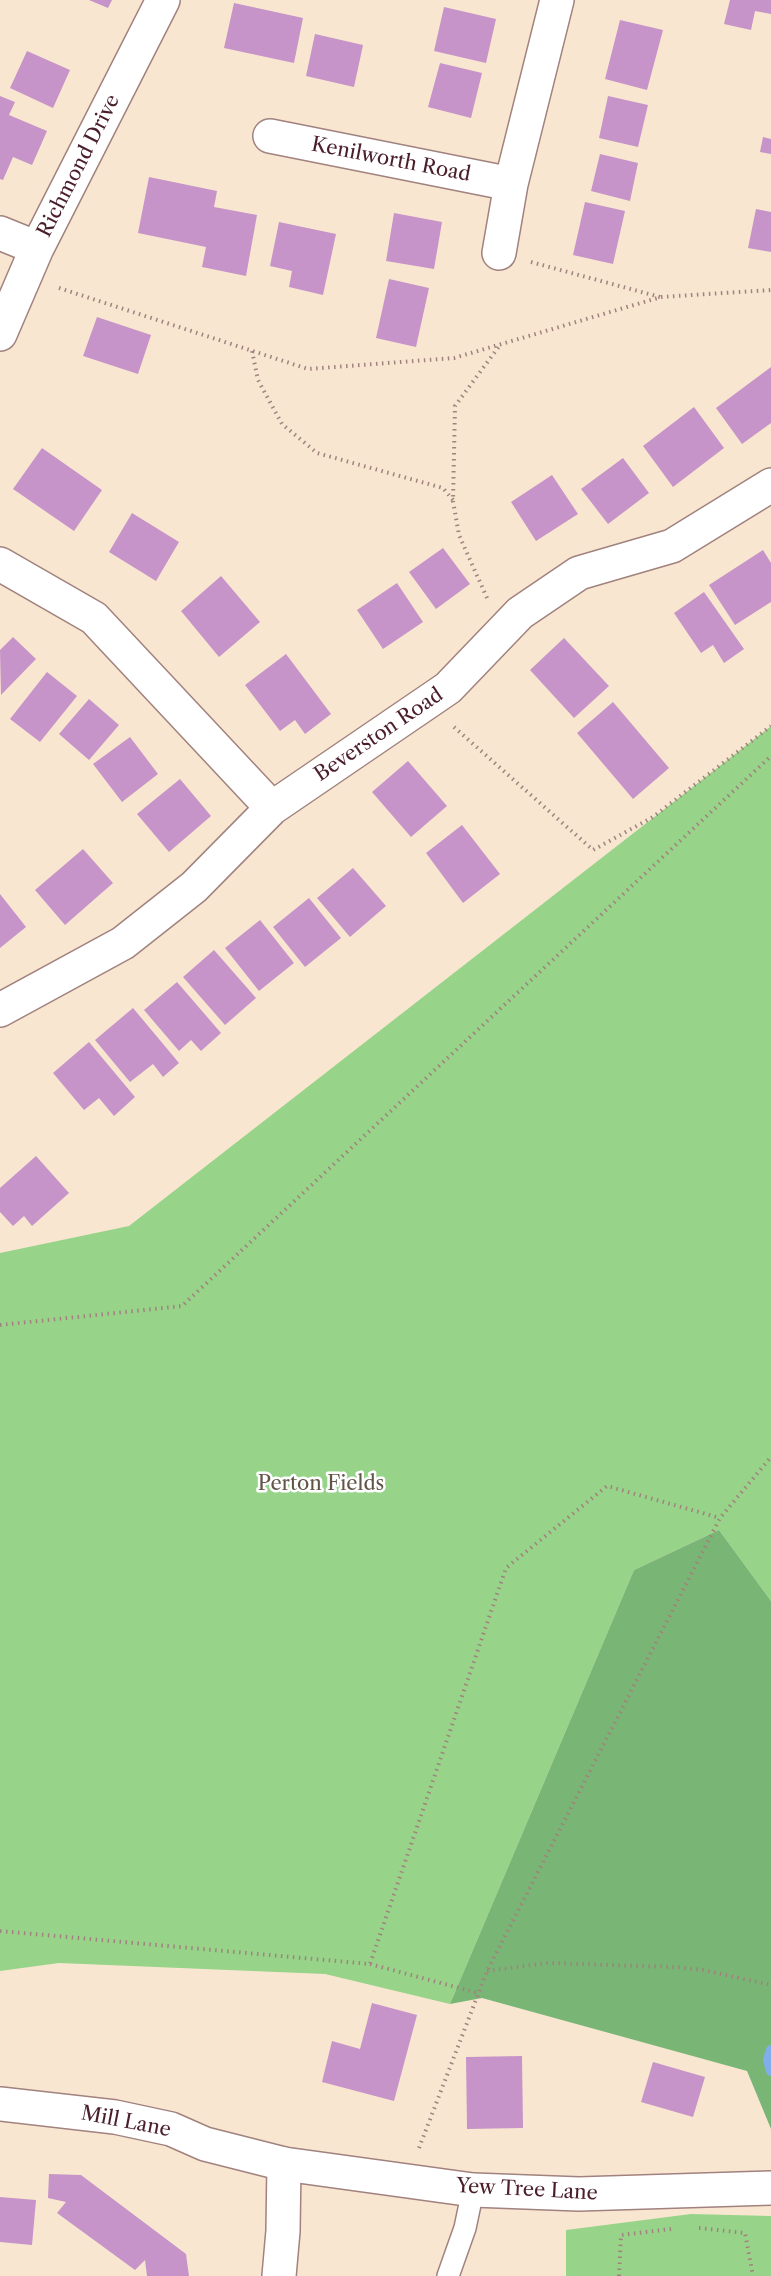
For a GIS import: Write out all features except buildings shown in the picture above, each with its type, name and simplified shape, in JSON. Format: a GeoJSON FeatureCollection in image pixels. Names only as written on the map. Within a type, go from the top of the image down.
{"type":"FeatureCollection","features":[{"type":"Feature","properties":{"kind":"street","name":"Richmond Drive"},"geometry":{"type":"LineString","coordinates":[[0,334],[31,262],[163,0]]}},
{"type":"Feature","properties":{"kind":"street"},"geometry":{"type":"LineString","coordinates":[[499,253],[511,184],[557,0]]}},
{"type":"Feature","properties":{"kind":"street","name":"Kenilworth Road"},"geometry":{"type":"LineString","coordinates":[[270,136],[511,184]]}},
{"type":"Feature","properties":{"kind":"street"},"geometry":{"type":"LineString","coordinates":[[0,233],[31,262]]}},
{"type":"Feature","properties":{"kind":"street","name":"Beverston Road"},"geometry":{"type":"LineString","coordinates":[[0,1010],[123,943],[194,887],[272,808],[447,688],[520,613],[579,573],[672,546],[771,485]]}},
{"type":"Feature","properties":{"kind":"street"},"geometry":{"type":"LineString","coordinates":[[0,564],[94,618],[272,808]]}},
{"type":"Feature","properties":{"kind":"street","name":"Mill Lane"},"geometry":{"type":"LineString","coordinates":[[0,2104],[115,2117],[171,2129],[205,2145],[284,2164]]}},
{"type":"Feature","properties":{"kind":"street"},"geometry":{"type":"LineString","coordinates":[[279,2276],[284,2164]]}},
{"type":"Feature","properties":{"kind":"street","name":"Yew Tree Lane"},"geometry":{"type":"LineString","coordinates":[[284,2164],[473,2190],[579,2194],[771,2188]]}},
{"type":"Feature","properties":{"kind":"lane"},"geometry":{"type":"LineString","coordinates":[[448,2276],[465,2228],[473,2190]]}},
{"type":"Feature","properties":{"kind":"path"},"geometry":{"type":"LineString","coordinates":[[499,253],[661,297]]}},
{"type":"Feature","properties":{"kind":"path"},"geometry":{"type":"LineString","coordinates":[[31,262],[251,350],[308,369],[454,358],[661,297],[771,290]]}},
{"type":"Feature","properties":{"kind":"path"},"geometry":{"type":"LineString","coordinates":[[501,344],[455,406],[453,501],[459,535],[501,632]]}},
{"type":"Feature","properties":{"kind":"path"},"geometry":{"type":"LineString","coordinates":[[251,350],[258,380],[282,423],[317,453],[443,488],[453,501]]}},
{"type":"Feature","properties":{"kind":"path"},"geometry":{"type":"LineString","coordinates":[[426,703],[593,850],[653,818],[771,726]]}},
{"type":"Feature","properties":{"kind":"path"},"geometry":{"type":"LineString","coordinates":[[0,1325],[182,1306],[771,756]]}},
{"type":"Feature","properties":{"kind":"path"},"geometry":{"type":"LineString","coordinates":[[407,2180],[487,1971],[720,1518],[771,1457]]}},
{"type":"Feature","properties":{"kind":"path"},"geometry":{"type":"LineString","coordinates":[[370,1964],[506,1568],[607,1486],[720,1518]]}},
{"type":"Feature","properties":{"kind":"path"},"geometry":{"type":"LineString","coordinates":[[0,1931],[370,1964],[478,1994]]}},
{"type":"Feature","properties":{"kind":"path"},"geometry":{"type":"LineString","coordinates":[[487,1971],[547,1963],[675,1967],[704,1970],[771,1985]]}},
{"type":"Feature","properties":{"kind":"path"},"geometry":{"type":"LineString","coordinates":[[689,2227],[745,2233],[753,2276]]}},
{"type":"Feature","properties":{"kind":"path"},"geometry":{"type":"LineString","coordinates":[[619,2276],[621,2235],[678,2228]]}},
{"type":"Feature","properties":{"kind":"green space","name":"Perton Fields"},"geometry":{"type":"Polygon","coordinates":[[[771,726],[771,1601],[719,1530],[634,1570],[450,2004],[325,1974],[59,1963],[0,1971],[0,1253],[129,1226],[771,726]]]}},
{"type":"Feature","properties":{"kind":"green space"},"geometry":{"type":"Polygon","coordinates":[[[719,1530],[771,1601],[771,2129],[747,2071],[482,1998],[450,2004],[634,1570],[719,1530]]]}},
{"type":"Feature","properties":{"kind":"green space"},"geometry":{"type":"Polygon","coordinates":[[[691,2214],[771,2216],[771,2276],[566,2276],[566,2230],[691,2214]]]}},
{"type":"Feature","properties":{"kind":"waterway"},"geometry":{"type":"LineString","coordinates":[[771,2050],[768,2060],[771,2071]]}}]}
